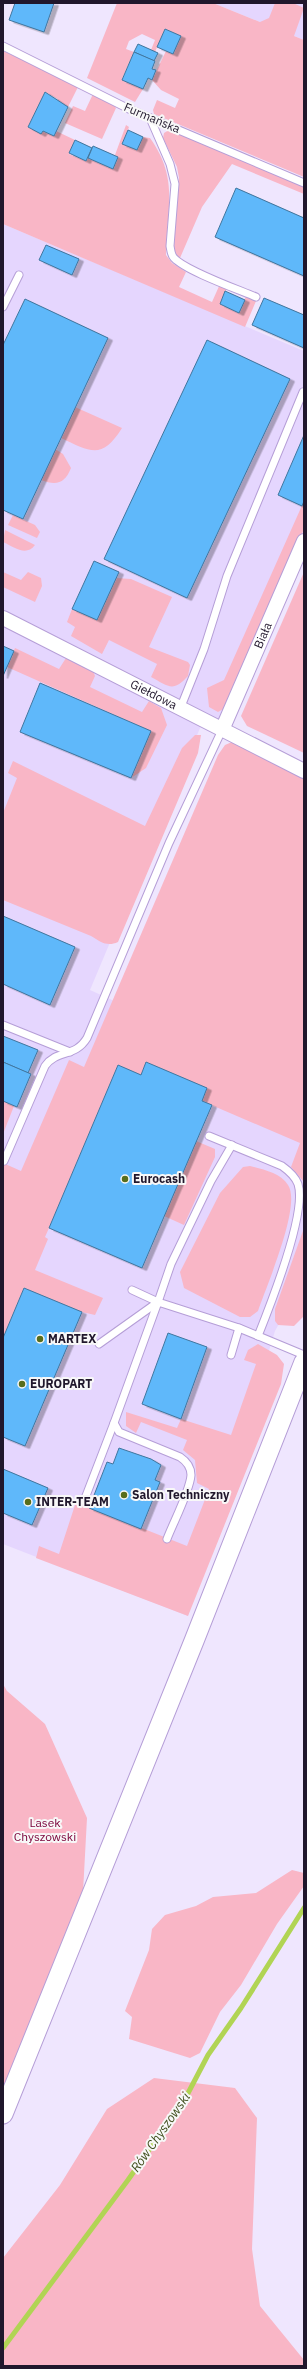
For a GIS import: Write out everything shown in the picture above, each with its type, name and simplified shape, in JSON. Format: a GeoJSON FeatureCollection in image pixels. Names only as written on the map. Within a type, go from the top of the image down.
{"type":"FeatureCollection","features":[{"type":"Feature","properties":{"kind":"main road"},"geometry":{"type":"LineString","coordinates":[[3,2114],[304,1362]]}},
{"type":"Feature","properties":{"kind":"street","name":"Biała"},"geometry":{"type":"LineString","coordinates":[[222,730],[304,541]]}},
{"type":"Feature","properties":{"kind":"street","name":"Giełdowa"},"geometry":{"type":"LineString","coordinates":[[3,618],[304,771]]}},
{"type":"Feature","properties":{"kind":"lane","name":"Furmańska"},"geometry":{"type":"LineString","coordinates":[[3,46],[150,118],[304,182]]}},
{"type":"Feature","properties":{"kind":"lane"},"geometry":{"type":"LineString","coordinates":[[150,118],[170,164],[175,184],[170,246],[171,254],[174,259],[186,266],[256,297]]}},
{"type":"Feature","properties":{"kind":"lane"},"geometry":{"type":"LineString","coordinates":[[3,307],[19,275]]}},
{"type":"Feature","properties":{"kind":"lane"},"geometry":{"type":"LineString","coordinates":[[180,709],[204,649],[227,576],[303,392]]}},
{"type":"Feature","properties":{"kind":"lane"},"geometry":{"type":"LineString","coordinates":[[4,1161],[45,1066],[53,1058],[72,1052],[82,1045],[87,1038],[169,843],[222,730]]}},
{"type":"Feature","properties":{"kind":"lane"},"geometry":{"type":"LineString","coordinates":[[3,1025],[62,1050],[72,1052]]}},
{"type":"Feature","properties":{"kind":"lane"},"geometry":{"type":"LineString","coordinates":[[209,1136],[282,1166],[290,1172],[299,1185],[300,1208],[278,1283],[258,1336]]}},
{"type":"Feature","properties":{"kind":"lane"},"geometry":{"type":"LineString","coordinates":[[84,1501],[158,1302],[162,1285],[211,1181],[232,1145]]}},
{"type":"Feature","properties":{"kind":"lane"},"geometry":{"type":"LineString","coordinates":[[132,1290],[158,1302],[239,1328],[304,1355]]}},
{"type":"Feature","properties":{"kind":"lane"},"geometry":{"type":"LineString","coordinates":[[99,1344],[158,1302]]}},
{"type":"Feature","properties":{"kind":"lane"},"geometry":{"type":"LineString","coordinates":[[231,1356],[239,1328]]}},
{"type":"Feature","properties":{"kind":"lane"},"geometry":{"type":"LineString","coordinates":[[114,1423],[119,1432],[180,1457],[186,1462],[190,1469],[190,1481],[167,1539]]}},
{"type":"Feature","properties":{"kind":"shaded area"},"geometry":{"type":"Polygon","coordinates":[[[213,3],[304,3],[304,40],[260,22],[213,3]]]}},
{"type":"Feature","properties":{"kind":"shaded area"},"geometry":{"type":"Polygon","coordinates":[[[3,224],[304,351],[304,541],[222,730],[203,721],[90,990],[304,1087],[304,1279],[275,1331],[188,1616],[3,1544],[3,224]]]}},
{"type":"Feature","properties":{"kind":"green space"},"geometry":{"type":"Polygon","coordinates":[[[117,3],[213,3],[260,22],[269,18],[275,3],[293,3],[304,8],[294,36],[304,40],[304,177],[154,114],[153,110],[157,100],[175,108],[179,99],[161,90],[152,80],[166,51],[181,36],[165,29],[155,52],[151,50],[155,40],[142,34],[129,41],[126,49],[134,52],[122,79],[143,89],[135,102],[87,78],[117,3]]]}},
{"type":"Feature","properties":{"kind":"green space"},"geometry":{"type":"Polygon","coordinates":[[[3,51],[79,85],[68,107],[57,101],[58,99],[45,92],[28,127],[41,134],[43,131],[54,136],[56,131],[75,140],[69,154],[86,161],[88,158],[113,169],[118,157],[115,155],[126,125],[129,127],[122,144],[137,150],[143,137],[150,138],[159,153],[165,168],[168,182],[169,209],[166,255],[172,263],[186,272],[179,287],[212,302],[220,284],[227,288],[220,304],[239,313],[246,296],[256,301],[245,327],[3,224],[3,51]]]}},
{"type":"Feature","properties":{"kind":"green space"},"geometry":{"type":"Polygon","coordinates":[[[93,94],[112,103],[116,108],[102,139],[65,123],[73,106],[85,111],[93,94]]]}},
{"type":"Feature","properties":{"kind":"green space"},"geometry":{"type":"Polygon","coordinates":[[[169,130],[304,186],[304,194],[232,164],[202,207],[180,258],[176,255],[174,247],[179,178],[177,167],[163,138],[164,133],[169,130]]]}},
{"type":"Feature","properties":{"kind":"green space"},"geometry":{"type":"Polygon","coordinates":[[[75,407],[122,428],[115,438],[102,449],[88,449],[71,443],[61,438],[75,407]]]}},
{"type":"Feature","properties":{"kind":"green space"},"geometry":{"type":"Polygon","coordinates":[[[55,449],[63,454],[71,468],[63,480],[52,483],[41,480],[55,449]]]}},
{"type":"Feature","properties":{"kind":"green space"},"geometry":{"type":"Polygon","coordinates":[[[304,501],[304,529],[225,708],[218,712],[209,707],[207,688],[224,680],[304,501]]]}},
{"type":"Feature","properties":{"kind":"green space"},"geometry":{"type":"Polygon","coordinates":[[[13,515],[35,525],[40,532],[37,538],[8,525],[13,515]]]}},
{"type":"Feature","properties":{"kind":"green space"},"geometry":{"type":"Polygon","coordinates":[[[5,530],[35,545],[31,549],[24,551],[3,542],[5,530]]]}},
{"type":"Feature","properties":{"kind":"green space"},"geometry":{"type":"Polygon","coordinates":[[[3,572],[21,580],[28,572],[41,578],[42,586],[35,602],[3,587],[3,572]]]}},
{"type":"Feature","properties":{"kind":"green space"},"geometry":{"type":"Polygon","coordinates":[[[304,572],[304,753],[247,726],[241,716],[304,572]]]}},
{"type":"Feature","properties":{"kind":"green space"},"geometry":{"type":"Polygon","coordinates":[[[116,578],[131,579],[172,597],[149,647],[188,662],[190,665],[188,676],[178,685],[166,685],[151,677],[157,664],[109,640],[102,654],[71,636],[75,627],[67,622],[72,609],[97,620],[116,578]]]}},
{"type":"Feature","properties":{"kind":"green space"},"geometry":{"type":"Polygon","coordinates":[[[15,648],[59,669],[66,658],[93,671],[95,676],[90,687],[142,712],[149,701],[161,708],[167,725],[146,768],[131,778],[151,731],[7,667],[15,648]]]}},
{"type":"Feature","properties":{"kind":"green space"},"geometry":{"type":"Polygon","coordinates":[[[195,735],[201,735],[198,753],[118,942],[111,944],[104,943],[91,936],[3,900],[3,813],[17,778],[8,773],[13,761],[145,826],[182,748],[195,735]]]}},
{"type":"Feature","properties":{"kind":"green space"},"geometry":{"type":"Polygon","coordinates":[[[232,742],[304,778],[304,1182],[291,1167],[300,1143],[202,1101],[207,1088],[146,1062],[141,1075],[118,1065],[45,1237],[48,1239],[35,1270],[103,1298],[95,1315],[82,1312],[24,1288],[3,1338],[3,1163],[21,1171],[69,1060],[84,1067],[218,755],[225,745],[232,742]]]}},
{"type":"Feature","properties":{"kind":"green space"},"geometry":{"type":"Polygon","coordinates":[[[3,1101],[14,1106],[3,1134],[3,1101]]]}},
{"type":"Feature","properties":{"kind":"green space"},"geometry":{"type":"Polygon","coordinates":[[[196,1141],[215,1149],[215,1157],[184,1225],[164,1216],[196,1141]]]}},
{"type":"Feature","properties":{"kind":"green space"},"geometry":{"type":"Polygon","coordinates":[[[250,1166],[271,1172],[281,1177],[288,1185],[291,1195],[287,1227],[275,1266],[258,1311],[250,1317],[240,1317],[184,1288],[180,1272],[220,1193],[243,1167],[250,1166]]]}},
{"type":"Feature","properties":{"kind":"green space"},"geometry":{"type":"Polygon","coordinates":[[[304,1228],[304,1316],[294,1326],[278,1325],[275,1321],[275,1309],[304,1228]]]}},
{"type":"Feature","properties":{"kind":"green space"},"geometry":{"type":"Polygon","coordinates":[[[258,1344],[277,1355],[284,1364],[281,1384],[188,1616],[36,1558],[39,1546],[59,1554],[76,1502],[187,1546],[209,1489],[197,1483],[195,1460],[183,1450],[187,1440],[141,1422],[136,1433],[126,1426],[126,1412],[177,1428],[181,1419],[231,1435],[256,1364],[244,1360],[248,1350],[258,1344]]]}},
{"type":"Feature","properties":{"kind":"green space","name":"Lasek Chyszowski"},"geometry":{"type":"Polygon","coordinates":[[[3,1684],[7,1691],[45,1724],[87,1818],[83,1892],[3,2089],[3,1684]]]}},
{"type":"Feature","properties":{"kind":"green space"},"geometry":{"type":"Polygon","coordinates":[[[292,1870],[304,1873],[304,1886],[277,1924],[241,1985],[220,2012],[200,2053],[190,2058],[129,2039],[132,2017],[125,2011],[149,1950],[152,1929],[165,1915],[196,1906],[213,1897],[256,1893],[292,1870]]]}},
{"type":"Feature","properties":{"kind":"green space"},"geometry":{"type":"Polygon","coordinates":[[[154,2078],[235,2088],[257,2118],[252,2249],[260,2306],[304,2360],[304,2366],[3,2366],[3,2258],[60,2185],[107,2109],[154,2078]]]}},
{"type":"Feature","properties":{"kind":"building"},"geometry":{"type":"Polygon","coordinates":[[[15,3],[54,3],[44,32],[9,20],[15,3]]]}},
{"type":"Feature","properties":{"kind":"building"},"geometry":{"type":"Polygon","coordinates":[[[165,29],[181,36],[173,54],[157,47],[165,29]]]}},
{"type":"Feature","properties":{"kind":"building"},"geometry":{"type":"Polygon","coordinates":[[[138,44],[158,53],[154,61],[134,52],[138,44]]]}},
{"type":"Feature","properties":{"kind":"building"},"geometry":{"type":"Polygon","coordinates":[[[134,52],[155,61],[152,69],[156,70],[152,80],[148,78],[143,89],[122,80],[134,52]]]}},
{"type":"Feature","properties":{"kind":"building"},"geometry":{"type":"Polygon","coordinates":[[[45,92],[68,107],[54,136],[43,131],[41,134],[28,127],[45,92]]]}},
{"type":"Feature","properties":{"kind":"building"},"geometry":{"type":"Polygon","coordinates":[[[128,130],[143,137],[137,150],[122,144],[128,130]]]}},
{"type":"Feature","properties":{"kind":"building"},"geometry":{"type":"Polygon","coordinates":[[[75,140],[92,148],[86,161],[69,153],[75,140]]]}},
{"type":"Feature","properties":{"kind":"building"},"geometry":{"type":"Polygon","coordinates":[[[93,146],[118,157],[113,169],[88,158],[93,146]]]}},
{"type":"Feature","properties":{"kind":"building"},"geometry":{"type":"Polygon","coordinates":[[[236,188],[304,218],[304,276],[215,237],[236,188]]]}},
{"type":"Feature","properties":{"kind":"building"},"geometry":{"type":"Polygon","coordinates":[[[46,245],[79,259],[72,275],[39,260],[46,245]]]}},
{"type":"Feature","properties":{"kind":"building"},"geometry":{"type":"Polygon","coordinates":[[[225,291],[245,300],[239,313],[220,304],[225,291]]]}},
{"type":"Feature","properties":{"kind":"building"},"geometry":{"type":"Polygon","coordinates":[[[264,298],[304,315],[304,348],[252,325],[264,298]]]}},
{"type":"Feature","properties":{"kind":"building"},"geometry":{"type":"Polygon","coordinates":[[[25,299],[108,338],[23,519],[3,510],[3,345],[25,299]]]}},
{"type":"Feature","properties":{"kind":"building"},"geometry":{"type":"Polygon","coordinates":[[[207,340],[290,379],[187,598],[104,559],[207,340]]]}},
{"type":"Feature","properties":{"kind":"building"},"geometry":{"type":"Polygon","coordinates":[[[304,435],[304,501],[302,506],[278,495],[304,435]]]}},
{"type":"Feature","properties":{"kind":"building"},"geometry":{"type":"Polygon","coordinates":[[[94,561],[119,572],[97,620],[72,609],[94,561]]]}},
{"type":"Feature","properties":{"kind":"building"},"geometry":{"type":"Polygon","coordinates":[[[3,646],[14,651],[3,676],[3,646]]]}},
{"type":"Feature","properties":{"kind":"building"},"geometry":{"type":"Polygon","coordinates":[[[40,683],[151,731],[131,778],[20,732],[40,683]]]}},
{"type":"Feature","properties":{"kind":"building"},"geometry":{"type":"Polygon","coordinates":[[[3,916],[75,947],[50,1005],[3,984],[3,916]]]}},
{"type":"Feature","properties":{"kind":"building"},"geometry":{"type":"Polygon","coordinates":[[[3,1036],[38,1050],[28,1073],[3,1062],[3,1036]]]}},
{"type":"Feature","properties":{"kind":"building"},"geometry":{"type":"Polygon","coordinates":[[[3,1062],[31,1074],[17,1107],[3,1101],[3,1062]]]}},
{"type":"Feature","properties":{"kind":"building","name":"Eurocash"},"geometry":{"type":"Polygon","coordinates":[[[146,1062],[207,1088],[202,1101],[212,1105],[142,1268],[49,1228],[118,1065],[141,1075],[146,1062]]]}},
{"type":"Feature","properties":{"kind":"building"},"geometry":{"type":"Polygon","coordinates":[[[24,1288],[82,1312],[25,1446],[3,1437],[3,1338],[24,1288]]]}},
{"type":"Feature","properties":{"kind":"building"},"geometry":{"type":"Polygon","coordinates":[[[168,1333],[207,1347],[181,1419],[142,1404],[168,1333]]]}},
{"type":"Feature","properties":{"kind":"building","name":"Salon Techniczny"},"geometry":{"type":"Polygon","coordinates":[[[119,1448],[151,1459],[161,1465],[155,1480],[160,1482],[141,1529],[89,1508],[107,1462],[113,1464],[119,1448]]]}},
{"type":"Feature","properties":{"kind":"building"},"geometry":{"type":"Polygon","coordinates":[[[3,1469],[48,1488],[32,1525],[3,1513],[3,1469]]]}},
{"type":"Feature","properties":{"kind":"waterway","name":"Rów Chyszowski"},"geometry":{"type":"LineString","coordinates":[[3,2348],[128,2180],[186,2097],[208,2055],[241,2008],[304,1908]]}},
{"type":"Feature","properties":{"kind":"place","name":"Eurocash"},"geometry":{"type":"Point","coordinates":[125,1179]}},
{"type":"Feature","properties":{"kind":"place","name":"MARTEX"},"geometry":{"type":"Point","coordinates":[40,1339]}},
{"type":"Feature","properties":{"kind":"place","name":"EUROPART"},"geometry":{"type":"Point","coordinates":[22,1384]}},
{"type":"Feature","properties":{"kind":"place","name":"Salon Techniczny"},"geometry":{"type":"Point","coordinates":[124,1495]}},
{"type":"Feature","properties":{"kind":"place","name":"INTER-TEAM"},"geometry":{"type":"Point","coordinates":[28,1502]}}]}
